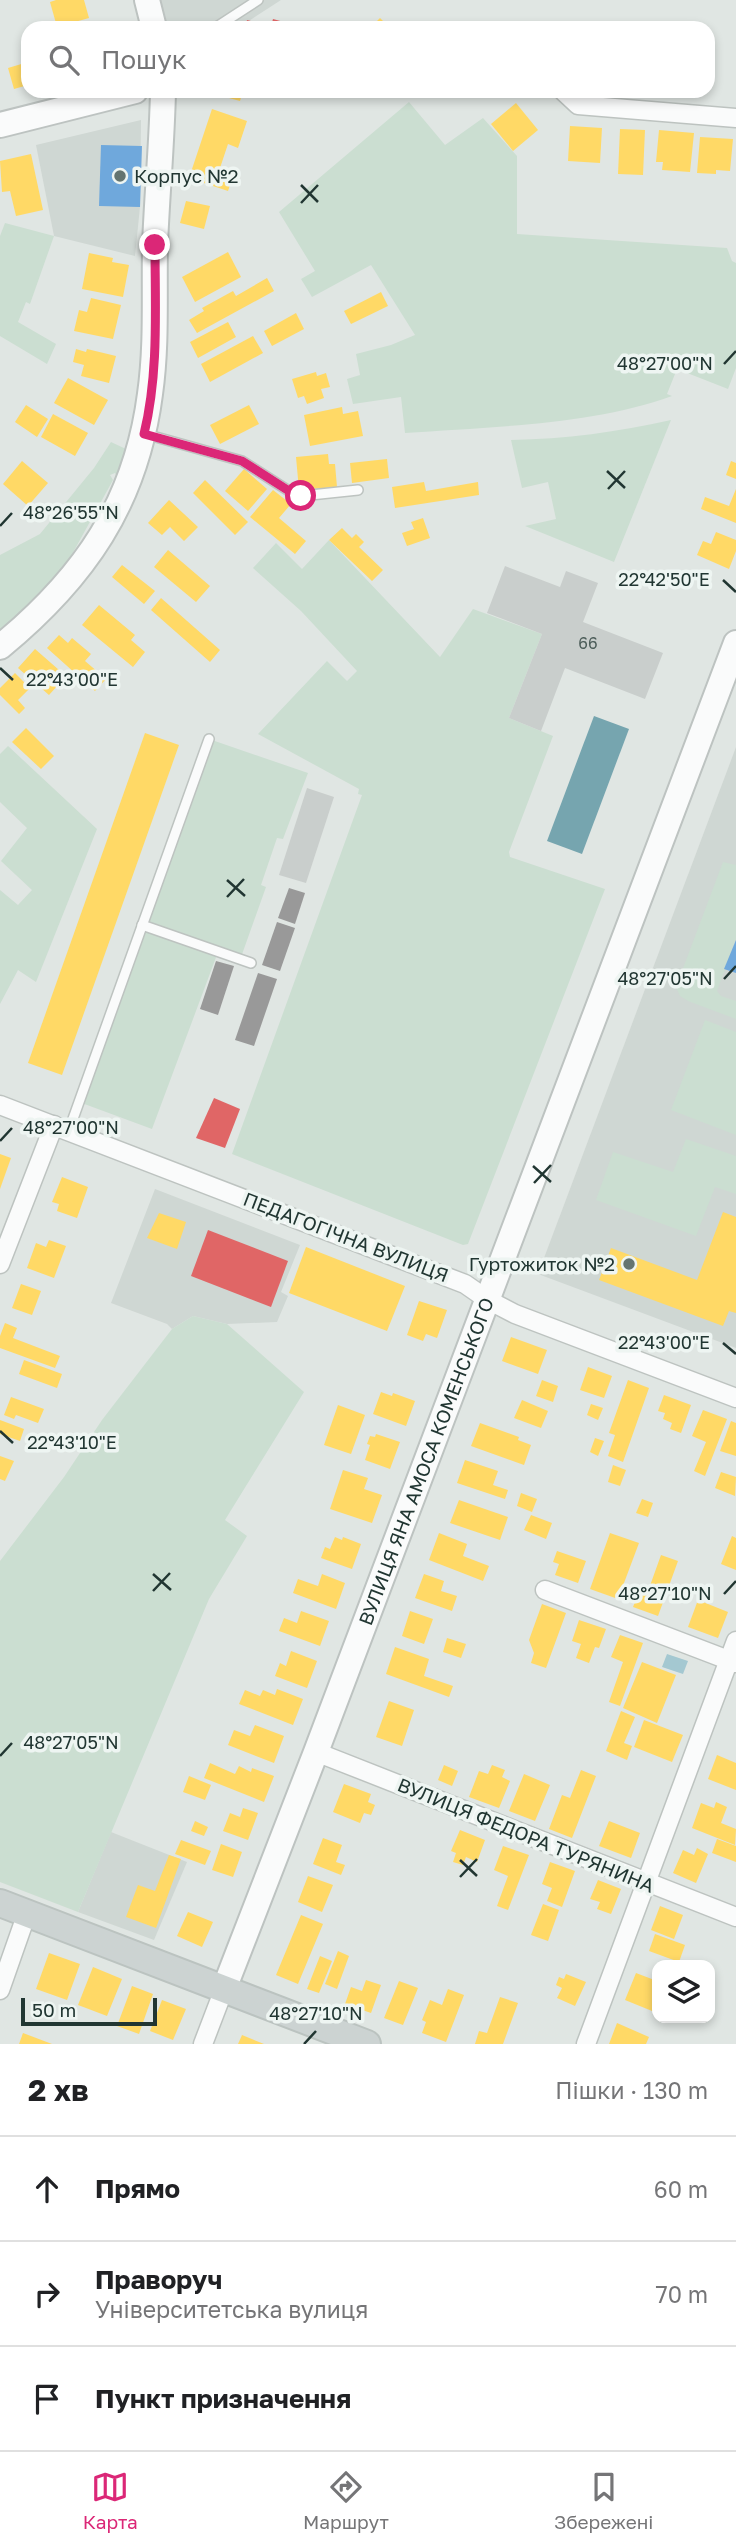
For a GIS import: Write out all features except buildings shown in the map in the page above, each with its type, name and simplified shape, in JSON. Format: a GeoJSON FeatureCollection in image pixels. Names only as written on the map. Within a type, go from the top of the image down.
{"type":"FeatureCollection","features":[{"type":"Feature","properties":{"kind":"main road"},"geometry":{"type":"LineString","coordinates":[[0,1903],[367,2044]]}},
{"type":"Feature","properties":{"kind":"street"},"geometry":{"type":"LineString","coordinates":[[147,0],[152,21]]}},
{"type":"Feature","properties":{"kind":"street"},"geometry":{"type":"LineString","coordinates":[[0,125],[107,98]]}},
{"type":"Feature","properties":{"kind":"street"},"geometry":{"type":"LineString","coordinates":[[0,647],[27,625],[64,588],[88,558],[109,526],[137,462],[151,391],[155,335],[155,245],[163,98]]}},
{"type":"Feature","properties":{"kind":"street"},"geometry":{"type":"LineString","coordinates":[[570,98],[578,105],[736,118]]}},
{"type":"Feature","properties":{"kind":"street","name":"ВУЛИЦЯ ЯНА АМОСА КОМЕНСЬКОГО"},"geometry":{"type":"LineString","coordinates":[[203,2044],[736,643]]}},
{"type":"Feature","properties":{"kind":"street","name":"ПЕДАГОГІЧНА ВУЛИЦЯ"},"geometry":{"type":"LineString","coordinates":[[0,1105],[465,1283],[488,1300],[515,1314],[736,1398]]}},
{"type":"Feature","properties":{"kind":"street"},"geometry":{"type":"LineString","coordinates":[[0,1264],[61,1128]]}},
{"type":"Feature","properties":{"kind":"street"},"geometry":{"type":"LineString","coordinates":[[545,1590],[732,1662]]}},
{"type":"Feature","properties":{"kind":"street"},"geometry":{"type":"LineString","coordinates":[[586,2044],[645,1882],[732,1662],[736,1641]]}},
{"type":"Feature","properties":{"kind":"street","name":"ВУЛИЦЯ ФЕДОРА ТУРЯНИНА"},"geometry":{"type":"LineString","coordinates":[[316,1752],[736,1917]]}},
{"type":"Feature","properties":{"kind":"street"},"geometry":{"type":"LineString","coordinates":[[0,1990],[27,1913]]}},
{"type":"Feature","properties":{"kind":"lane"},"geometry":{"type":"LineString","coordinates":[[226,21],[258,0]]}},
{"type":"Feature","properties":{"kind":"lane"},"geometry":{"type":"LineString","coordinates":[[144,434],[242,461],[301,496],[358,490]]}},
{"type":"Feature","properties":{"kind":"lane"},"geometry":{"type":"LineString","coordinates":[[61,1128],[142,925],[209,739]]}},
{"type":"Feature","properties":{"kind":"lane"},"geometry":{"type":"LineString","coordinates":[[142,925],[251,963]]}},
{"type":"Feature","properties":{"kind":"shaded area"},"geometry":{"type":"Polygon","coordinates":[[[156,0],[281,0],[249,21],[162,21],[156,0]]]}},
{"type":"Feature","properties":{"kind":"shaded area"},"geometry":{"type":"Polygon","coordinates":[[[141,120],[140,207],[135,256],[54,236],[36,145],[141,120]]]}},
{"type":"Feature","properties":{"kind":"shaded area"},"geometry":{"type":"Polygon","coordinates":[[[736,747],[736,1348],[538,1274],[736,747]]]}},
{"type":"Feature","properties":{"kind":"shaded area"},"geometry":{"type":"Polygon","coordinates":[[[155,1189],[300,1245],[281,1292],[288,1296],[277,1322],[227,1324],[193,1316],[172,1329],[167,1324],[111,1303],[155,1189]]]}},
{"type":"Feature","properties":{"kind":"shaded area"},"geometry":{"type":"Polygon","coordinates":[[[111,1832],[187,1862],[154,1940],[78,1912],[111,1832]]]}},
{"type":"Feature","properties":{"kind":"green space"},"geometry":{"type":"Polygon","coordinates":[[[409,102],[445,145],[483,118],[517,156],[517,234],[727,248],[732,261],[736,263],[736,368],[728,389],[677,369],[667,394],[672,396],[641,406],[575,419],[405,433],[401,397],[353,404],[347,379],[360,375],[356,354],[391,345],[415,335],[371,265],[312,297],[301,279],[315,271],[279,212],[409,102]]]}},
{"type":"Feature","properties":{"kind":"green space"},"geometry":{"type":"Polygon","coordinates":[[[5,223],[54,236],[30,304],[26,302],[18,322],[56,344],[47,364],[0,336],[0,236],[5,223]]]}},
{"type":"Feature","properties":{"kind":"green space"},"geometry":{"type":"Polygon","coordinates":[[[671,420],[614,562],[525,526],[556,519],[548,482],[522,488],[511,440],[591,434],[671,420]]]}},
{"type":"Feature","properties":{"kind":"green space"},"geometry":{"type":"Polygon","coordinates":[[[111,442],[128,450],[116,475],[110,475],[113,480],[49,596],[0,637],[0,555],[40,534],[94,468],[111,442]]]}},
{"type":"Feature","properties":{"kind":"green space"},"geometry":{"type":"Polygon","coordinates":[[[329,540],[440,657],[473,609],[542,634],[509,718],[553,736],[509,852],[510,857],[605,889],[468,1244],[463,1245],[232,1154],[362,795],[358,794],[359,789],[258,734],[327,661],[347,681],[357,671],[301,611],[253,568],[276,543],[302,569],[329,540]]]}},
{"type":"Feature","properties":{"kind":"green space"},"geometry":{"type":"Polygon","coordinates":[[[209,739],[308,773],[283,839],[277,838],[261,885],[266,887],[240,960],[218,952],[152,1129],[79,1102],[209,739]]]}},
{"type":"Feature","properties":{"kind":"green space"},"geometry":{"type":"Polygon","coordinates":[[[8,746],[97,829],[36,982],[18,970],[0,1004],[0,890],[18,905],[32,890],[1,861],[27,828],[0,802],[0,754],[8,746]]]}},
{"type":"Feature","properties":{"kind":"green space"},"geometry":{"type":"Polygon","coordinates":[[[723,862],[736,865],[736,939],[717,991],[721,996],[736,1001],[736,1019],[688,1001],[680,996],[676,987],[723,862]]]}},
{"type":"Feature","properties":{"kind":"green space"},"geometry":{"type":"Polygon","coordinates":[[[705,1020],[736,1032],[736,1135],[671,1110],[705,1020]]]}},
{"type":"Feature","properties":{"kind":"green space"},"geometry":{"type":"Polygon","coordinates":[[[686,1139],[736,1156],[736,1194],[715,1187],[696,1236],[596,1200],[613,1152],[673,1172],[686,1139]]]}},
{"type":"Feature","properties":{"kind":"green space"},"geometry":{"type":"Polygon","coordinates":[[[193,1316],[227,1324],[304,1392],[225,1520],[247,1536],[209,1599],[78,1912],[0,1882],[0,1561],[172,1329],[193,1316]]]}},
{"type":"Feature","properties":{"kind":"water"},"geometry":{"type":"Polygon","coordinates":[[[667,1654],[688,1661],[683,1674],[662,1667],[667,1654]]]}},
{"type":"Feature","properties":{"kind":"place","name":"Корпус №2"},"geometry":{"type":"Point","coordinates":[120,176]}},
{"type":"Feature","properties":{"kind":"place","name":"Гуртожиток №2"},"geometry":{"type":"Point","coordinates":[629,1264]}},
{"type":"Feature","properties":{"kind":"route"},"geometry":{"type":"LineString","coordinates":[[155,245],[155,335],[151,391],[144,434],[242,461],[301,496]]}}]}
